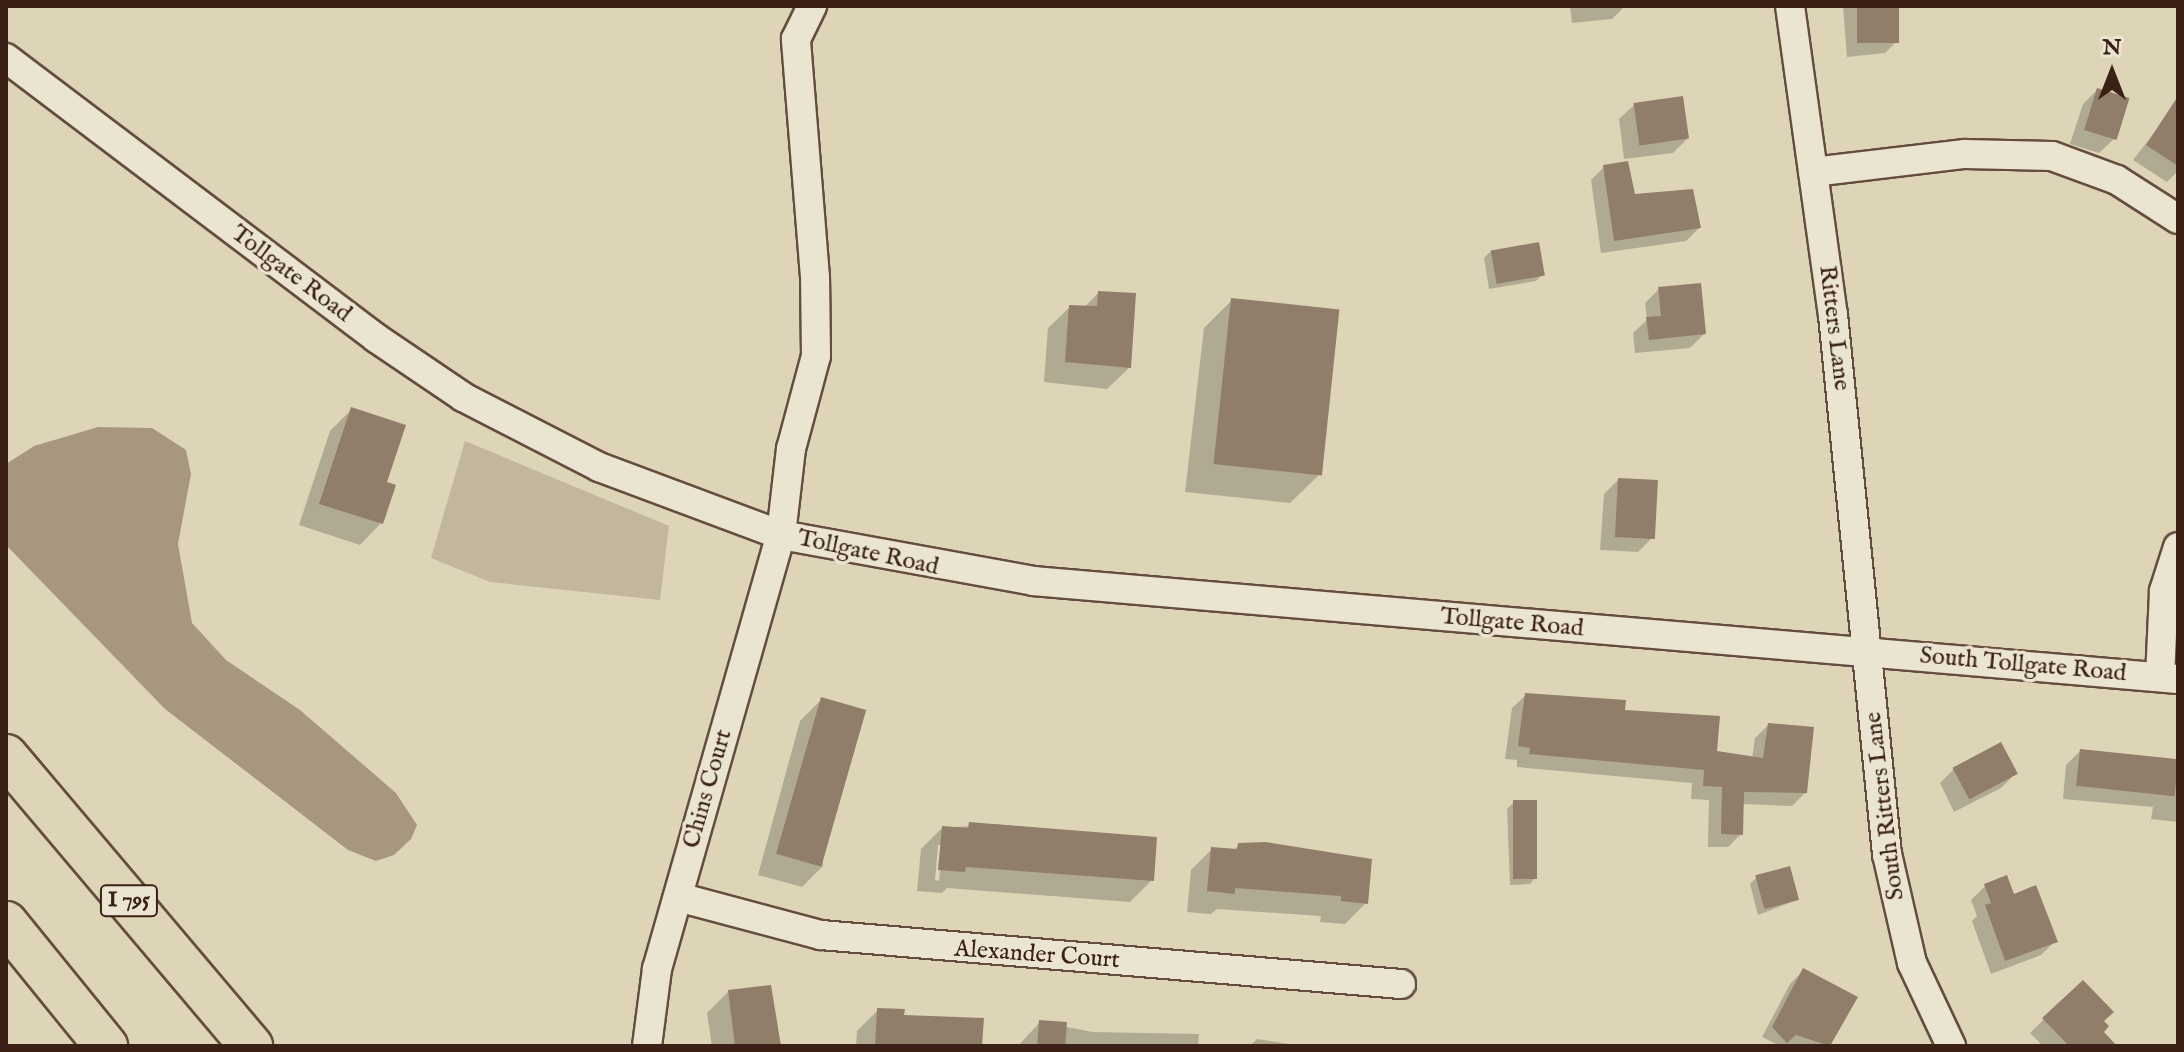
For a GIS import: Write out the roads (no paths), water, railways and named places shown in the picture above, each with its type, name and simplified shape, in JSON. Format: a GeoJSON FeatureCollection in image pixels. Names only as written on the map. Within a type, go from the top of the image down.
{"type":"FeatureCollection","features":[{"type":"Feature","properties":{"kind":"highway","name":"I 795"},"geometry":{"type":"LineString","coordinates":[[6,756],[251,1046]]}},
{"type":"Feature","properties":{"kind":"highway"},"geometry":{"type":"LineString","coordinates":[[6,923],[106,1046]]}},
{"type":"Feature","properties":{"kind":"street","name":"Chins Court"},"geometry":{"type":"LineString","coordinates":[[647,1046],[657,969],[781,535],[791,449],[816,356],[796,39],[812,6]]}},
{"type":"Feature","properties":{"kind":"street","name":"Ritters Lane"},"geometry":{"type":"LineString","coordinates":[[1790,6],[1835,330],[1868,652]]}},
{"type":"Feature","properties":{"kind":"street","name":"Tollgate Road"},"geometry":{"type":"LineString","coordinates":[[6,58],[376,338],[463,397],[599,467],[781,535],[1033,581],[1868,652]]}},
{"type":"Feature","properties":{"kind":"street"},"geometry":{"type":"LineString","coordinates":[[1813,172],[1965,154],[2052,156],[2117,180],[2178,219]]}},
{"type":"Feature","properties":{"kind":"street"},"geometry":{"type":"LineString","coordinates":[[2169,678],[2164,591],[2178,547]]}},
{"type":"Feature","properties":{"kind":"street","name":"South Tollgate Road"},"geometry":{"type":"LineString","coordinates":[[1868,652],[2169,678]]}},
{"type":"Feature","properties":{"kind":"street","name":"South Ritters Lane"},"geometry":{"type":"LineString","coordinates":[[1868,652],[1896,908],[1912,963],[1951,1046]]}},
{"type":"Feature","properties":{"kind":"street","name":"Alexander Court"},"geometry":{"type":"LineString","coordinates":[[678,897],[783,927],[877,942],[1401,984]]}}]}
